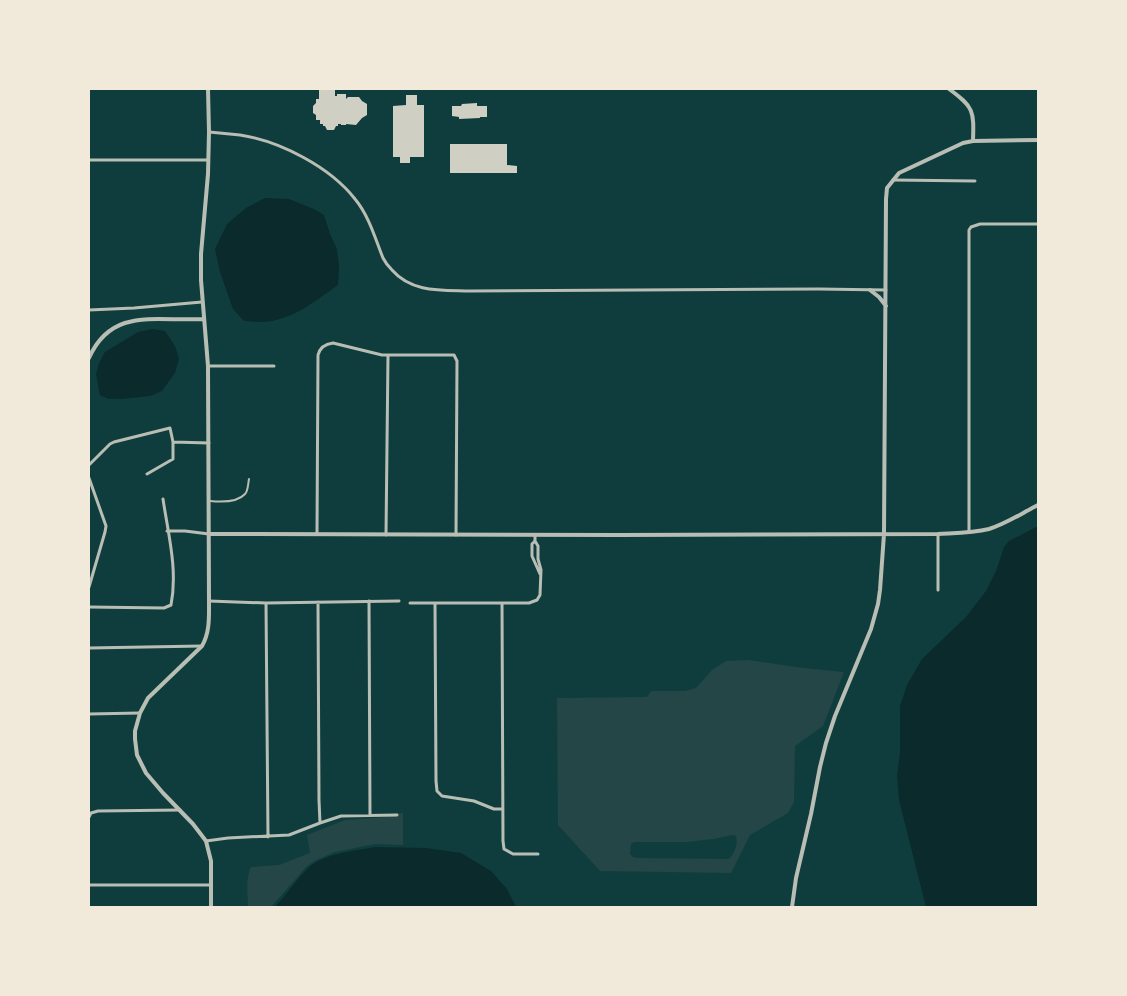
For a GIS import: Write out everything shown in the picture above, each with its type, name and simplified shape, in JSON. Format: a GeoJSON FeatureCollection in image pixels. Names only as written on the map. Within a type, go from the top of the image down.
{"type":"FeatureCollection","features":[{"type":"Feature","properties":{"kind":"street"},"geometry":{"type":"LineString","coordinates":[[208,89],[208,174],[201,254],[203,319],[208,366],[208,631],[202,646],[148,698],[140,713],[135,731],[135,739],[140,761],[149,778],[194,824],[206,841],[211,861],[211,907]]}},
{"type":"Feature","properties":{"kind":"street"},"geometry":{"type":"LineString","coordinates":[[949,89],[971,109],[974,141]]}},
{"type":"Feature","properties":{"kind":"street"},"geometry":{"type":"LineString","coordinates":[[209,132],[241,135],[266,142],[290,151],[316,165],[339,182],[356,199],[368,219],[384,260],[396,275],[411,284],[430,290],[886,290]]}},
{"type":"Feature","properties":{"kind":"street"},"geometry":{"type":"LineString","coordinates":[[792,907],[796,878],[826,743],[835,716],[866,644],[875,617],[880,590],[884,534],[887,188],[899,172],[964,143],[994,140],[1038,140]]}},
{"type":"Feature","properties":{"kind":"street"},"geometry":{"type":"LineString","coordinates":[[89,160],[208,160]]}},
{"type":"Feature","properties":{"kind":"street"},"geometry":{"type":"LineString","coordinates":[[892,180],[975,181]]}},
{"type":"Feature","properties":{"kind":"street"},"geometry":{"type":"LineString","coordinates":[[969,532],[969,230],[971,227],[980,224],[1038,224]]}},
{"type":"Feature","properties":{"kind":"street"},"geometry":{"type":"LineString","coordinates":[[870,290],[886,306]]}},
{"type":"Feature","properties":{"kind":"street"},"geometry":{"type":"LineString","coordinates":[[89,310],[202,302]]}},
{"type":"Feature","properties":{"kind":"street"},"geometry":{"type":"LineString","coordinates":[[89,358],[102,337],[122,324],[140,319],[203,319]]}},
{"type":"Feature","properties":{"kind":"street"},"geometry":{"type":"LineString","coordinates":[[317,534],[318,356],[322,346],[333,343],[382,355],[454,355],[457,361],[456,535]]}},
{"type":"Feature","properties":{"kind":"street"},"geometry":{"type":"LineString","coordinates":[[386,535],[388,355]]}},
{"type":"Feature","properties":{"kind":"street"},"geometry":{"type":"LineString","coordinates":[[208,366],[274,366]]}},
{"type":"Feature","properties":{"kind":"street"},"geometry":{"type":"LineString","coordinates":[[89,465],[114,442],[170,428],[173,442],[173,459],[147,474]]}},
{"type":"Feature","properties":{"kind":"street"},"geometry":{"type":"LineString","coordinates":[[173,442],[208,442]]}},
{"type":"Feature","properties":{"kind":"street"},"geometry":{"type":"LineString","coordinates":[[89,478],[106,526],[89,588]]}},
{"type":"Feature","properties":{"kind":"street"},"geometry":{"type":"LineString","coordinates":[[89,607],[164,608],[170,605],[172,596],[172,559],[163,499]]}},
{"type":"Feature","properties":{"kind":"street"},"geometry":{"type":"LineString","coordinates":[[168,531],[209,534],[386,535],[938,534],[987,529],[997,526],[1038,505]]}},
{"type":"Feature","properties":{"kind":"street"},"geometry":{"type":"LineString","coordinates":[[938,534],[938,590]]}},
{"type":"Feature","properties":{"kind":"street"},"geometry":{"type":"LineString","coordinates":[[410,603],[502,603],[537,600],[541,589],[540,574],[532,556],[532,544],[535,542],[535,535]]}},
{"type":"Feature","properties":{"kind":"street"},"geometry":{"type":"LineString","coordinates":[[209,601],[266,603],[399,601]]}},
{"type":"Feature","properties":{"kind":"street"},"geometry":{"type":"LineString","coordinates":[[368,601],[370,815]]}},
{"type":"Feature","properties":{"kind":"street"},"geometry":{"type":"LineString","coordinates":[[318,602],[318,790],[320,823]]}},
{"type":"Feature","properties":{"kind":"street"},"geometry":{"type":"LineString","coordinates":[[266,603],[268,837]]}},
{"type":"Feature","properties":{"kind":"street"},"geometry":{"type":"LineString","coordinates":[[435,603],[437,790],[442,796],[474,801],[494,809],[503,809]]}},
{"type":"Feature","properties":{"kind":"street"},"geometry":{"type":"LineString","coordinates":[[502,603],[504,849],[513,854],[538,854]]}},
{"type":"Feature","properties":{"kind":"street"},"geometry":{"type":"LineString","coordinates":[[89,648],[202,646]]}},
{"type":"Feature","properties":{"kind":"street"},"geometry":{"type":"LineString","coordinates":[[89,714],[140,713]]}},
{"type":"Feature","properties":{"kind":"street"},"geometry":{"type":"LineString","coordinates":[[89,817],[91,813],[98,811],[180,810]]}},
{"type":"Feature","properties":{"kind":"street"},"geometry":{"type":"LineString","coordinates":[[206,841],[289,835],[341,816],[397,815]]}},
{"type":"Feature","properties":{"kind":"street"},"geometry":{"type":"LineString","coordinates":[[89,885],[211,885]]}},
{"type":"Feature","properties":{"kind":"lane"},"geometry":{"type":"LineString","coordinates":[[209,501],[230,501],[241,497],[245,494],[249,479]]}},
{"type":"Feature","properties":{"kind":"shaded area"},"geometry":{"type":"Polygon","coordinates":[[[265,198],[289,199],[324,215],[337,249],[339,266],[338,285],[308,306],[284,318],[264,322],[244,321],[233,309],[220,272],[215,249],[227,224],[246,208],[265,198]]]}},
{"type":"Feature","properties":{"kind":"shaded area"},"geometry":{"type":"Polygon","coordinates":[[[153,329],[165,331],[175,346],[179,359],[175,373],[162,391],[150,396],[122,399],[109,399],[100,395],[96,374],[105,352],[138,332],[153,329]]]}},
{"type":"Feature","properties":{"kind":"shaded area"},"geometry":{"type":"Polygon","coordinates":[[[1038,526],[1038,907],[926,907],[899,800],[897,776],[900,753],[900,706],[907,685],[922,659],[966,617],[986,591],[996,571],[1004,547],[1009,541],[1038,526]]]}},
{"type":"Feature","properties":{"kind":"shaded area"},"geometry":{"type":"Polygon","coordinates":[[[748,660],[844,672],[823,726],[795,746],[794,802],[788,813],[750,835],[731,873],[600,871],[558,825],[557,698],[647,697],[651,691],[685,691],[696,688],[712,670],[726,661],[748,660]],[[736,836],[686,842],[634,842],[631,844],[630,854],[638,858],[729,859],[736,848],[736,836]]]}},
{"type":"Feature","properties":{"kind":"shaded area"},"geometry":{"type":"Polygon","coordinates":[[[403,813],[403,845],[375,844],[335,852],[307,866],[271,907],[248,907],[247,882],[251,867],[279,865],[310,853],[307,835],[345,820],[385,817],[389,814],[403,813]]]}},
{"type":"Feature","properties":{"kind":"shaded area"},"geometry":{"type":"Polygon","coordinates":[[[375,847],[426,848],[461,853],[491,871],[507,889],[516,907],[275,907],[308,868],[315,863],[340,853],[375,847]]]}},
{"type":"Feature","properties":{"kind":"building"},"geometry":{"type":"Polygon","coordinates":[[[319,89],[333,89],[335,90],[335,96],[337,94],[346,94],[346,99],[348,97],[359,97],[367,104],[367,115],[356,125],[338,124],[334,130],[327,130],[323,124],[320,124],[320,120],[316,120],[316,115],[313,113],[316,99],[319,99],[319,89]]]}},
{"type":"Feature","properties":{"kind":"building"},"geometry":{"type":"Polygon","coordinates":[[[406,95],[417,95],[417,105],[424,105],[424,157],[410,157],[410,163],[400,163],[400,157],[393,157],[393,106],[406,105],[406,95]]]}},
{"type":"Feature","properties":{"kind":"building"},"geometry":{"type":"Polygon","coordinates":[[[477,103],[477,106],[487,106],[487,117],[459,119],[459,117],[452,116],[452,106],[477,103]]]}},
{"type":"Feature","properties":{"kind":"building"},"geometry":{"type":"Polygon","coordinates":[[[450,144],[507,144],[507,165],[517,166],[517,173],[450,173],[450,144]]]}}]}
